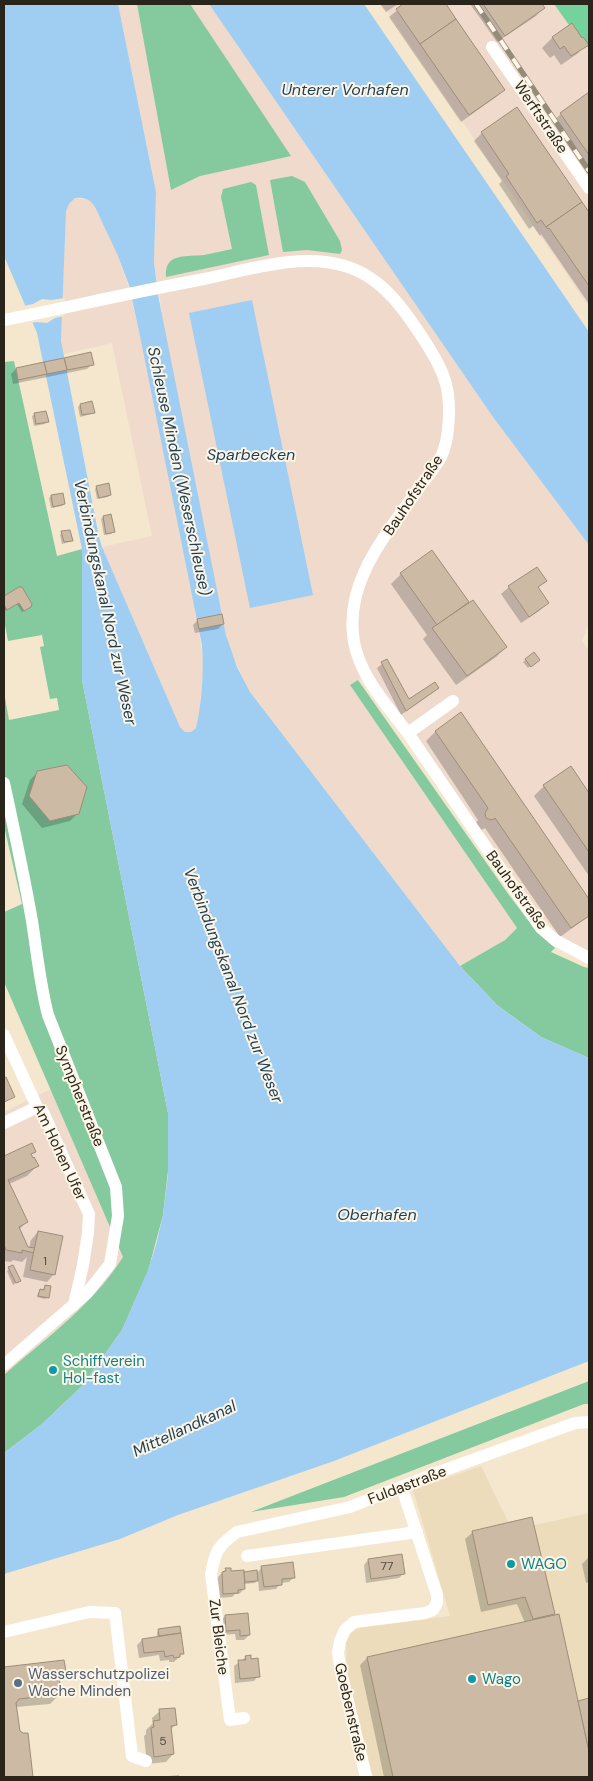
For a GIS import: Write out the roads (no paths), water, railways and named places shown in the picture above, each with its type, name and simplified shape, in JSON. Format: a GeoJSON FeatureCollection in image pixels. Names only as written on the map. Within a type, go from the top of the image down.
{"type":"FeatureCollection","features":[{"type":"Feature","properties":{"kind":"street","name":"Werftstraße"},"geometry":{"type":"LineString","coordinates":[[492,47],[589,188]]}},
{"type":"Feature","properties":{"kind":"street","name":"Bauhofstraße"},"geometry":{"type":"LineString","coordinates":[[9,319],[165,286],[308,260],[344,266],[361,273],[391,295],[437,359],[446,385],[448,433],[441,456],[378,547],[363,572],[354,600],[354,643],[363,671],[408,733],[541,928],[555,940],[589,958]]}},
{"type":"Feature","properties":{"kind":"street"},"geometry":{"type":"LineString","coordinates":[[408,733],[453,701]]}},
{"type":"Feature","properties":{"kind":"street","name":"Sympherstraße"},"geometry":{"type":"LineString","coordinates":[[4,783],[32,922],[41,989],[48,1015],[116,1187],[118,1216],[110,1264],[87,1293],[4,1365]]}},
{"type":"Feature","properties":{"kind":"street","name":"Am Hohen Ufer"},"geometry":{"type":"LineString","coordinates":[[4,1035],[38,1107],[43,1112],[89,1214],[88,1234],[74,1305]]}},
{"type":"Feature","properties":{"kind":"street"},"geometry":{"type":"LineString","coordinates":[[4,1123],[38,1107]]}},
{"type":"Feature","properties":{"kind":"street","name":"Fuldastraße"},"geometry":{"type":"LineString","coordinates":[[223,1542],[237,1532],[350,1507],[575,1422],[589,1422]]}},
{"type":"Feature","properties":{"kind":"street","name":"Goebenstraße"},"geometry":{"type":"LineString","coordinates":[[366,1777],[340,1672],[338,1653],[340,1640],[345,1630],[354,1622],[433,1610],[437,1603],[437,1595],[402,1488]]}},
{"type":"Feature","properties":{"kind":"street"},"geometry":{"type":"LineString","coordinates":[[247,1556],[417,1532]]}},
{"type":"Feature","properties":{"kind":"street","name":"Zur Bleiche"},"geometry":{"type":"LineString","coordinates":[[223,1542],[214,1556],[211,1574],[230,1720],[244,1718]]}},
{"type":"Feature","properties":{"kind":"street"},"geometry":{"type":"LineString","coordinates":[[4,1632],[89,1612],[115,1612],[132,1756],[146,1761]]}},
{"type":"Feature","properties":{"kind":"water","name":"Oberhafen"},"geometry":{"type":"Polygon","coordinates":[[[4,4],[118,4],[156,192],[154,262],[158,295],[226,635],[237,667],[250,692],[460,966],[497,1005],[541,1037],[589,1058],[589,1361],[334,1461],[178,1515],[120,1539],[4,1574],[4,1453],[42,1424],[82,1386],[122,1330],[148,1270],[163,1215],[168,1175],[168,1113],[82,680],[82,549],[37,333],[4,256],[4,4]],[[75,198],[69,204],[66,211],[61,341],[99,537],[180,727],[185,732],[191,732],[196,728],[201,697],[203,677],[202,645],[139,331],[129,285],[118,256],[95,207],[89,200],[75,198]]]}},
{"type":"Feature","properties":{"kind":"water","name":"Unterer Vorhafen"},"geometry":{"type":"Polygon","coordinates":[[[209,4],[364,4],[589,332],[589,545],[493,417],[209,4]]]}},
{"type":"Feature","properties":{"kind":"water","name":"Sparbecken"},"geometry":{"type":"Polygon","coordinates":[[[252,300],[313,595],[250,608],[189,313],[252,300]]]}},
{"type":"Feature","properties":{"kind":"railway"},"geometry":{"type":"LineString","coordinates":[[476,4],[589,171]]}},
{"type":"Feature","properties":{"kind":"place","name":"Schiffverein Hol-fast"},"geometry":{"type":"Point","coordinates":[53,1370]}},
{"type":"Feature","properties":{"kind":"place","name":"WAGO"},"geometry":{"type":"Point","coordinates":[511,1564]}},
{"type":"Feature","properties":{"kind":"place","name":"Wago"},"geometry":{"type":"Point","coordinates":[472,1679]}},
{"type":"Feature","properties":{"kind":"place","name":"Wasserschutzpolizei Wache Minden"},"geometry":{"type":"Point","coordinates":[18,1683]}},
{"type":"Feature","properties":{"kind":"water label","name":"Schleuse Minden (Weserschleuse)"},"geometry":{"type":"Point","coordinates":[180,471]}},
{"type":"Feature","properties":{"kind":"water label","name":"Verbindungskanal Nord zur Weser"},"geometry":{"type":"Point","coordinates":[106,602]}},
{"type":"Feature","properties":{"kind":"water label","name":"Verbindungskanal Nord zur Weser"},"geometry":{"type":"Point","coordinates":[234,985]}},
{"type":"Feature","properties":{"kind":"water label","name":"Mittellandkanal"},"geometry":{"type":"Point","coordinates":[184,1428]}}]}
